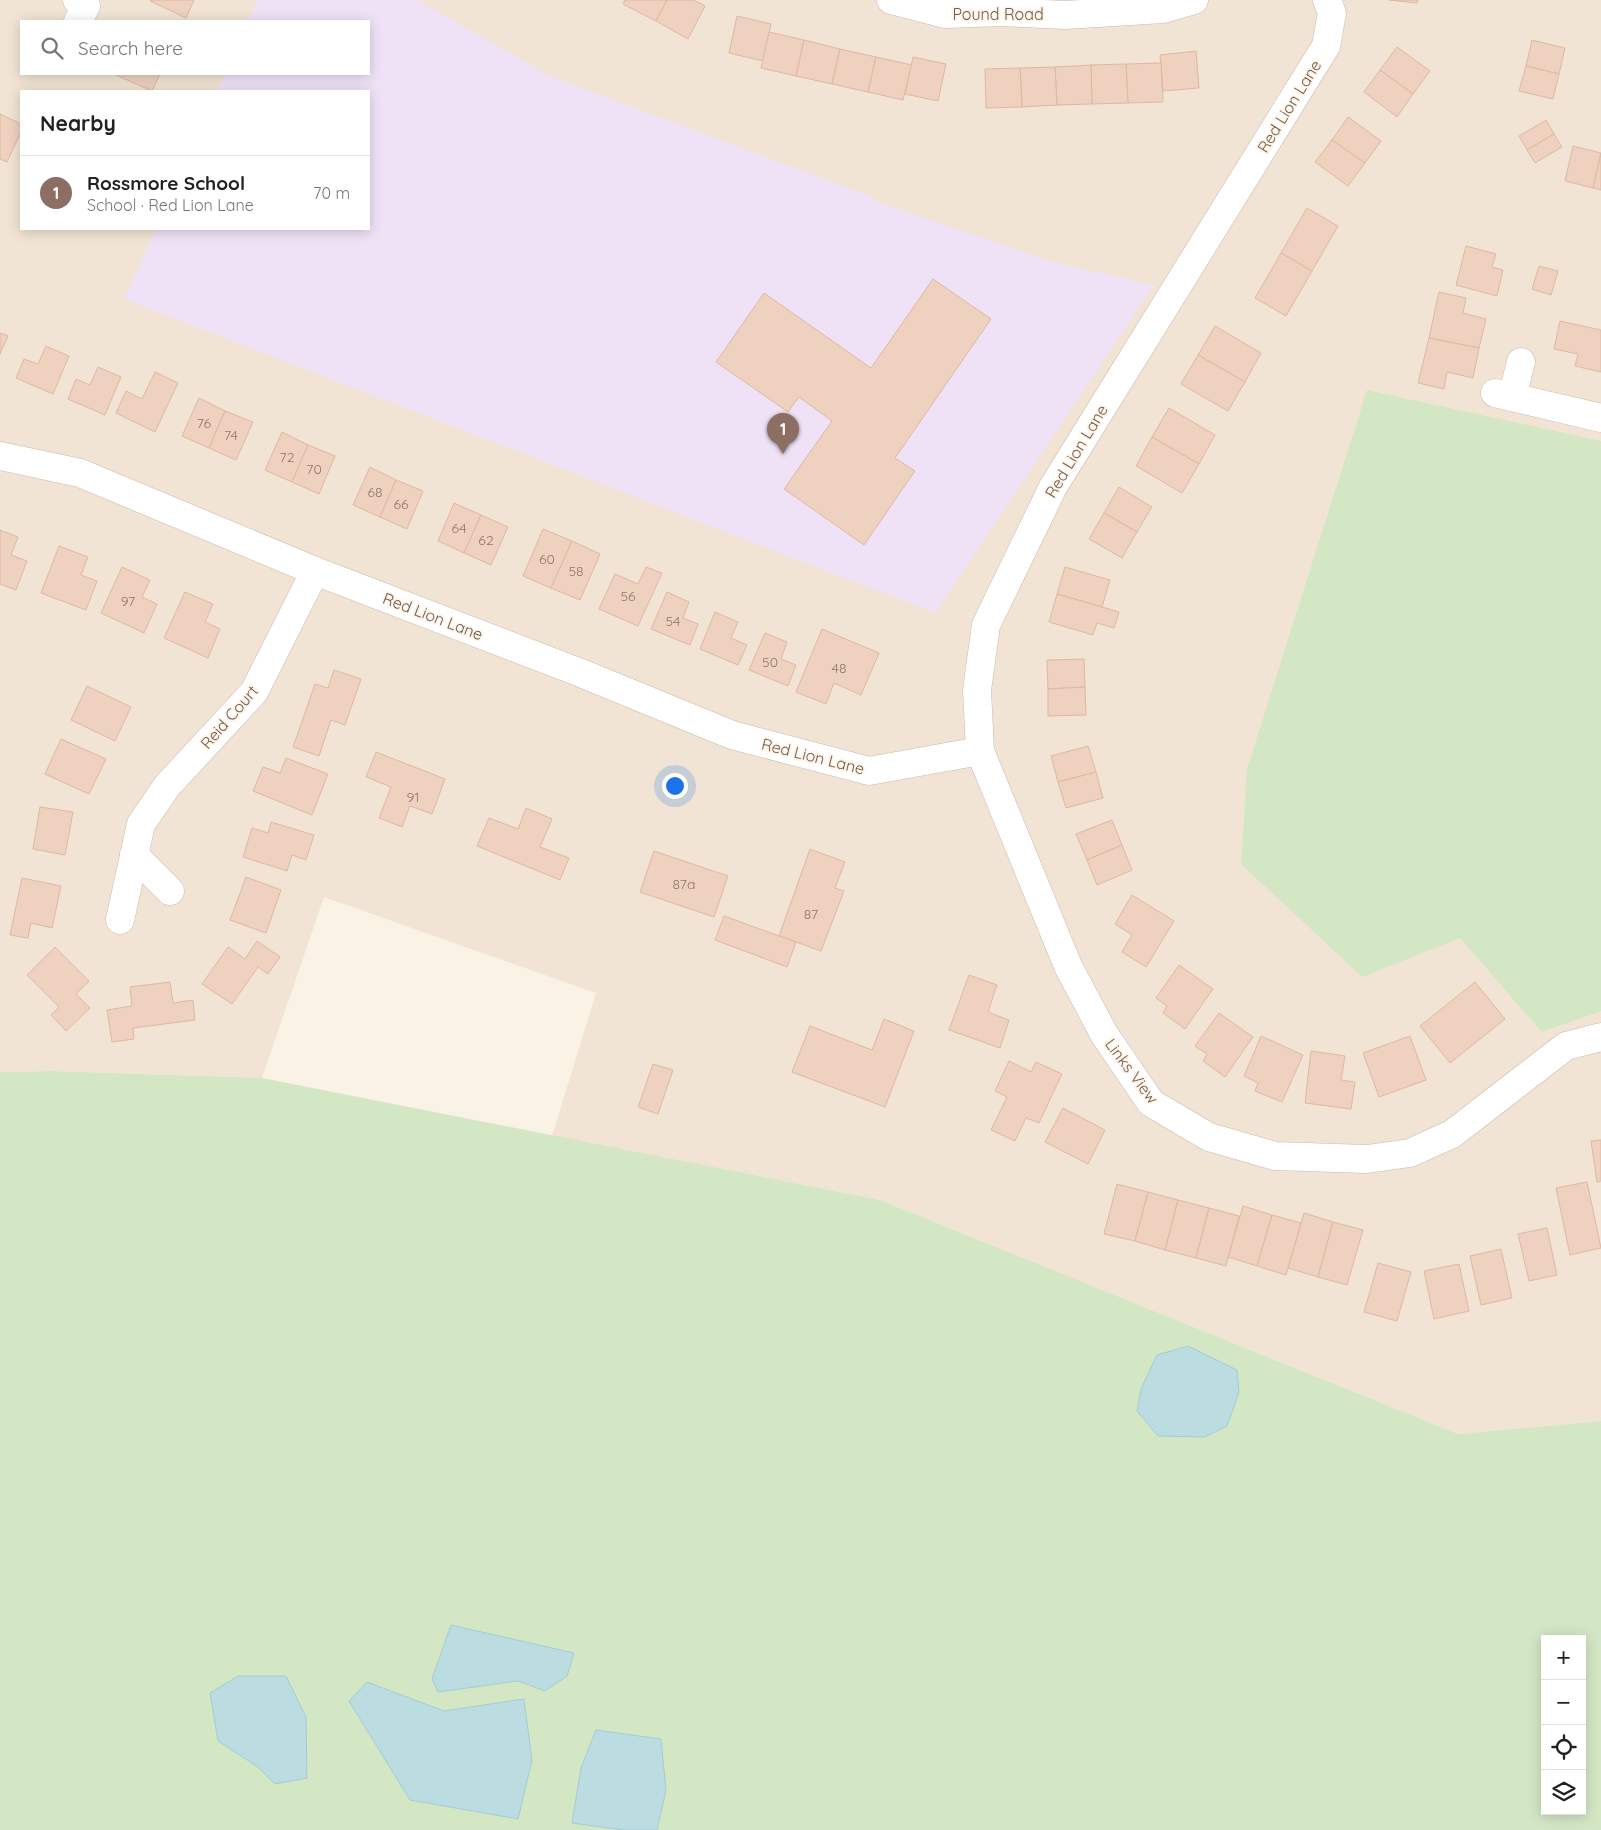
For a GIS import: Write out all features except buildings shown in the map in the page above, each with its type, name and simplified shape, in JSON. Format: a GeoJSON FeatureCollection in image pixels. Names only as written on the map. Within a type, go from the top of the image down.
{"type":"FeatureCollection","features":[{"type":"Feature","properties":{"kind":"street","name":"Pound Road"},"geometry":{"type":"LineString","coordinates":[[891,0],[945,14],[1002,12],[1066,15],[1164,9],[1194,0]]}},
{"type":"Feature","properties":{"kind":"street","name":"Red Lion Lane"},"geometry":{"type":"LineString","coordinates":[[0,456],[80,473],[315,571],[580,673],[732,736],[869,771],[980,751],[977,690],[986,624],[1053,486],[1326,46],[1332,13],[1327,0]]}},
{"type":"Feature","properties":{"kind":"street"},"geometry":{"type":"LineString","coordinates":[[1521,362],[1504,395],[1601,418]]}},
{"type":"Feature","properties":{"kind":"street","name":"Reid Court"},"geometry":{"type":"LineString","coordinates":[[120,920],[141,824],[168,786],[254,692],[315,571]]}},
{"type":"Feature","properties":{"kind":"street","name":"Links View"},"geometry":{"type":"LineString","coordinates":[[980,751],[1068,966],[1104,1034],[1151,1103],[1209,1137],[1275,1156],[1367,1160],[1410,1153],[1452,1134],[1566,1046],[1601,1037]]}},
{"type":"Feature","properties":{"kind":"street"},"geometry":{"type":"LineString","coordinates":[[134,855],[170,891]]}},
{"type":"Feature","properties":{"kind":"shaded area"},"geometry":{"type":"Polygon","coordinates":[[[0,0],[1601,0],[1601,1421],[1458,1434],[880,1200],[552,1136],[596,993],[324,897],[262,1078],[52,1071],[0,1072],[0,0]]]}},
{"type":"Feature","properties":{"kind":"shaded area"},"geometry":{"type":"Polygon","coordinates":[[[257,0],[417,0],[552,77],[875,198],[874,201],[1056,263],[1154,285],[934,615],[925,609],[124,299],[156,230],[370,230],[370,90],[217,90],[225,75],[370,75],[370,20],[248,20],[257,0]]]}},
{"type":"Feature","properties":{"kind":"green space"},"geometry":{"type":"Polygon","coordinates":[[[1367,390],[1601,441],[1601,1011],[1542,1032],[1460,938],[1362,977],[1241,864],[1247,769],[1367,390]]]}},
{"type":"Feature","properties":{"kind":"green space"},"geometry":{"type":"Polygon","coordinates":[[[52,1071],[262,1078],[880,1200],[1458,1434],[1601,1421],[1601,1830],[0,1830],[0,1072],[52,1071]]]}},
{"type":"Feature","properties":{"kind":"water"},"geometry":{"type":"Polygon","coordinates":[[[1188,1346],[1237,1370],[1239,1392],[1227,1426],[1205,1437],[1158,1436],[1137,1411],[1141,1389],[1157,1355],[1188,1346]]]}},
{"type":"Feature","properties":{"kind":"water"},"geometry":{"type":"Polygon","coordinates":[[[451,1625],[574,1653],[567,1676],[545,1691],[518,1681],[438,1692],[432,1679],[451,1625]]]}},
{"type":"Feature","properties":{"kind":"water"},"geometry":{"type":"Polygon","coordinates":[[[238,1676],[286,1676],[306,1717],[307,1778],[275,1784],[258,1767],[218,1741],[210,1693],[238,1676]]]}},
{"type":"Feature","properties":{"kind":"water"},"geometry":{"type":"Polygon","coordinates":[[[367,1682],[444,1711],[524,1699],[532,1760],[518,1819],[410,1800],[349,1701],[367,1682]]]}},
{"type":"Feature","properties":{"kind":"water"},"geometry":{"type":"Polygon","coordinates":[[[596,1730],[661,1739],[666,1790],[657,1830],[623,1830],[572,1823],[581,1768],[596,1730]]]}},
{"type":"Feature","properties":{"kind":"place","name":"Rossmore School"},"geometry":{"type":"Point","coordinates":[783,454]}}]}
